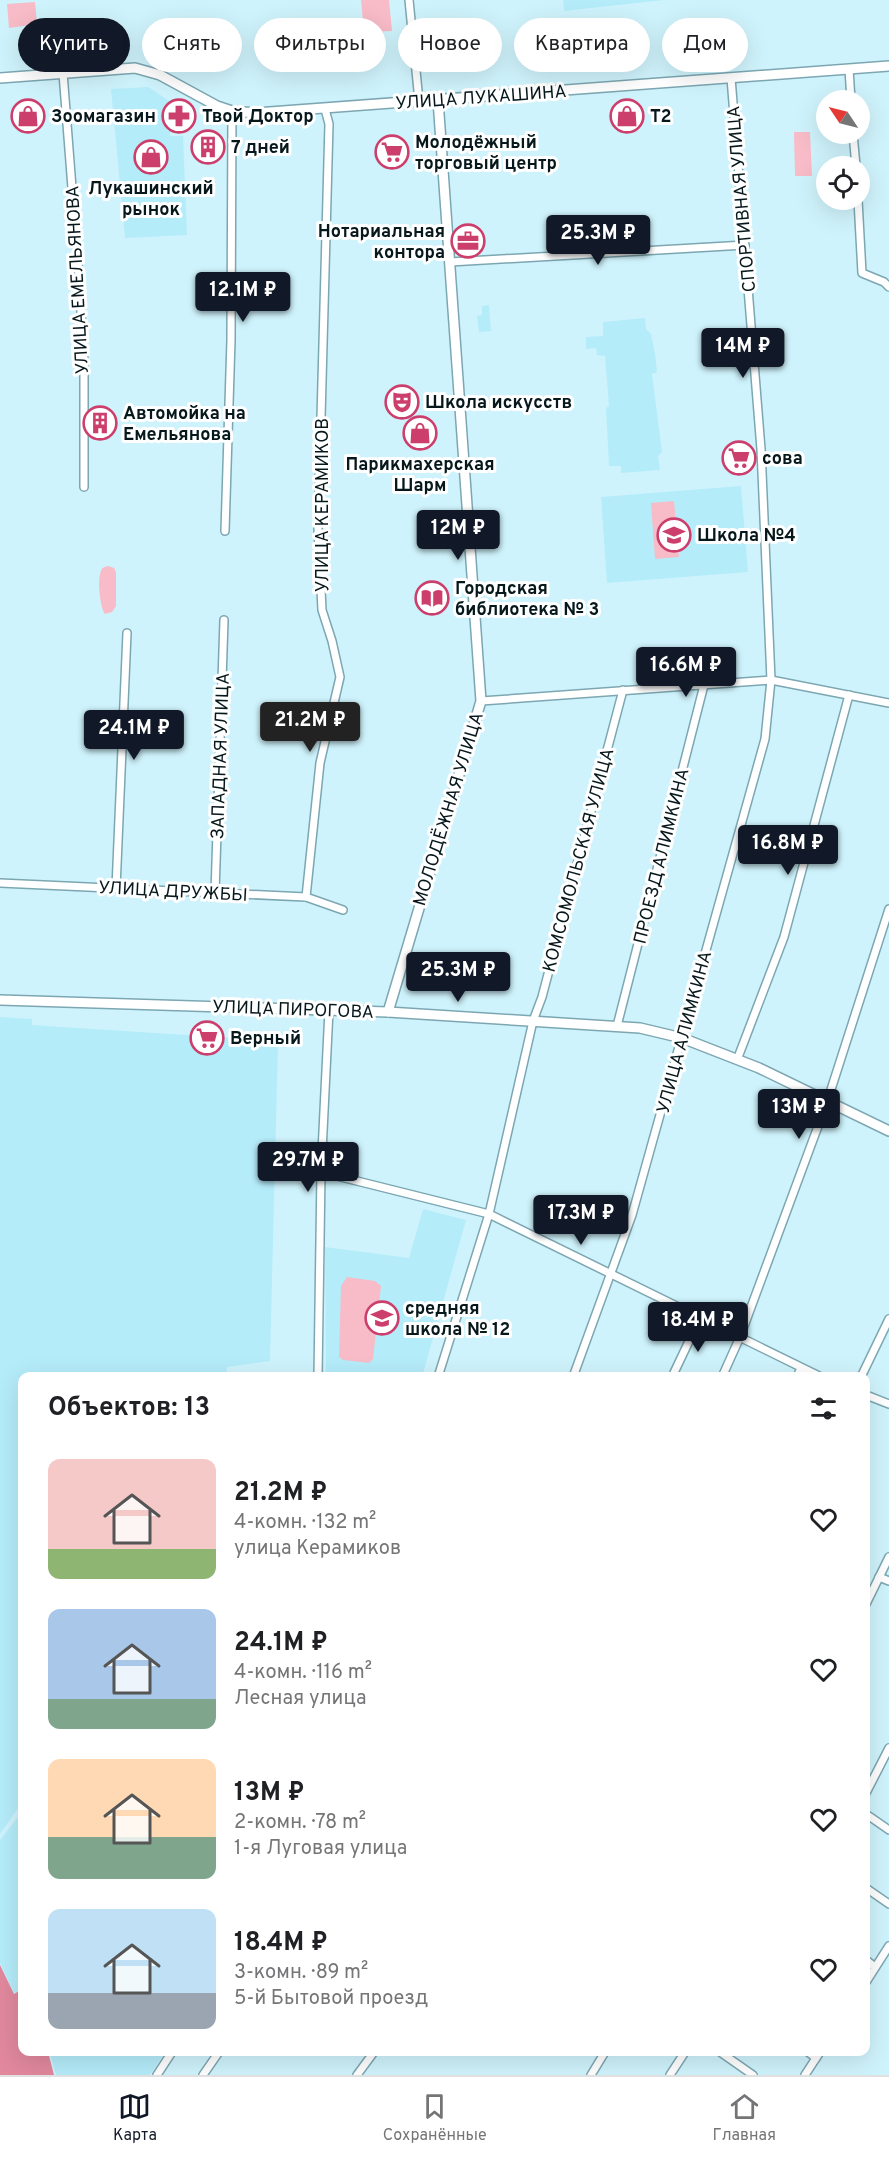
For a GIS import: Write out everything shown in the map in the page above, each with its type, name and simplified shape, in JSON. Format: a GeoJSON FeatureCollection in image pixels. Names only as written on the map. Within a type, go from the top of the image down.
{"type":"FeatureCollection","features":[{"type":"Feature","properties":{"kind":"street"},"geometry":{"type":"LineString","coordinates":[[409,0],[419,101]]}},
{"type":"Feature","properties":{"kind":"street","name":"УЛИЦА ЛУКАШИНА"},"geometry":{"type":"LineString","coordinates":[[0,78],[135,68],[146,70],[232,111],[256,113],[889,66]]}},
{"type":"Feature","properties":{"kind":"street"},"geometry":{"type":"LineString","coordinates":[[849,69],[850,90]]}},
{"type":"Feature","properties":{"kind":"street","name":"УЛИЦА ЕМЕЛЬЯНОВА"},"geometry":{"type":"LineString","coordinates":[[63,73],[84,364],[84,488]]}},
{"type":"Feature","properties":{"kind":"street","name":"СПОРТИВНАЯ УЛИЦА"},"geometry":{"type":"LineString","coordinates":[[731,78],[761,449],[771,680]]}},
{"type":"Feature","properties":{"kind":"street","name":"МОЛОДЁЖНАЯ УЛИЦА"},"geometry":{"type":"LineString","coordinates":[[387,1012],[481,701],[438,100]]}},
{"type":"Feature","properties":{"kind":"street","name":"УЛИЦА КЕРАМИКОВ"},"geometry":{"type":"LineString","coordinates":[[306,897],[320,763],[340,677],[322,610],[318,528],[329,124],[325,109]]}},
{"type":"Feature","properties":{"kind":"street"},"geometry":{"type":"LineString","coordinates":[[225,531],[231,340],[232,111]]}},
{"type":"Feature","properties":{"kind":"street"},"geometry":{"type":"LineString","coordinates":[[859,210],[862,273],[884,282],[889,287]]}},
{"type":"Feature","properties":{"kind":"street"},"geometry":{"type":"LineString","coordinates":[[450,262],[745,245]]}},
{"type":"Feature","properties":{"kind":"street","name":"ЗАПАДНАЯ УЛИЦА"},"geometry":{"type":"LineString","coordinates":[[215,892],[224,620]]}},
{"type":"Feature","properties":{"kind":"street"},"geometry":{"type":"LineString","coordinates":[[116,888],[127,633]]}},
{"type":"Feature","properties":{"kind":"street"},"geometry":{"type":"LineString","coordinates":[[481,701],[771,680],[889,703]]}},
{"type":"Feature","properties":{"kind":"street","name":"УЛИЦА АЛИМКИНА"},"geometry":{"type":"LineString","coordinates":[[575,1372],[632,1215],[765,740],[771,680]]}},
{"type":"Feature","properties":{"kind":"street","name":"ПРОЕЗД АЛИМКИНА"},"geometry":{"type":"LineString","coordinates":[[616,1026],[705,685]]}},
{"type":"Feature","properties":{"kind":"street","name":"КОМСОМОЛЬСКАЯ УЛИЦА"},"geometry":{"type":"LineString","coordinates":[[440,1372],[489,1214],[533,1021],[542,997],[623,690]]}},
{"type":"Feature","properties":{"kind":"street"},"geometry":{"type":"LineString","coordinates":[[737,1060],[784,937],[849,695]]}},
{"type":"Feature","properties":{"kind":"street","name":"УЛИЦА ДРУЖБЫ"},"geometry":{"type":"LineString","coordinates":[[0,883],[306,897],[343,910]]}},
{"type":"Feature","properties":{"kind":"street"},"geometry":{"type":"LineString","coordinates":[[724,1372],[740,1337],[827,1102],[889,909]]}},
{"type":"Feature","properties":{"kind":"street","name":"УЛИЦА ПИРОГОВА"},"geometry":{"type":"LineString","coordinates":[[0,1000],[387,1012],[640,1028],[682,1038],[759,1068],[889,1131]]}},
{"type":"Feature","properties":{"kind":"street"},"geometry":{"type":"LineString","coordinates":[[318,1372],[321,1172],[329,1010]]}},
{"type":"Feature","properties":{"kind":"street"},"geometry":{"type":"LineString","coordinates":[[321,1172],[489,1214],[810,1372]]}},
{"type":"Feature","properties":{"kind":"street"},"geometry":{"type":"LineString","coordinates":[[674,1372],[700,1318]]}},
{"type":"Feature","properties":{"kind":"street"},"geometry":{"type":"LineString","coordinates":[[863,1372],[889,1319]]}},
{"type":"Feature","properties":{"kind":"street"},"geometry":{"type":"LineString","coordinates":[[799,1372],[801,1368]]}},
{"type":"Feature","properties":{"kind":"street"},"geometry":{"type":"LineString","coordinates":[[870,1397],[889,1404]]}},
{"type":"Feature","properties":{"kind":"street"},"geometry":{"type":"LineString","coordinates":[[870,1596],[889,1557]]}},
{"type":"Feature","properties":{"kind":"street"},"geometry":{"type":"LineString","coordinates":[[879,1577],[889,1581]]}},
{"type":"Feature","properties":{"kind":"street"},"geometry":{"type":"LineString","coordinates":[[870,1786],[889,1748]]}},
{"type":"Feature","properties":{"kind":"street"},"geometry":{"type":"LineString","coordinates":[[870,1817],[889,1830]]}},
{"type":"Feature","properties":{"kind":"street"},"geometry":{"type":"LineString","coordinates":[[870,1891],[889,1904]]}},
{"type":"Feature","properties":{"kind":"street"},"geometry":{"type":"LineString","coordinates":[[870,1975],[889,1946]]}},
{"type":"Feature","properties":{"kind":"street"},"geometry":{"type":"LineString","coordinates":[[870,1963],[875,1967]]}},
{"type":"Feature","properties":{"kind":"street"},"geometry":{"type":"LineString","coordinates":[[157,2075],[169,2056]]}},
{"type":"Feature","properties":{"kind":"street"},"geometry":{"type":"LineString","coordinates":[[204,2075],[216,2056]]}},
{"type":"Feature","properties":{"kind":"street"},"geometry":{"type":"LineString","coordinates":[[357,2075],[371,2056]]}},
{"type":"Feature","properties":{"kind":"street"},"geometry":{"type":"LineString","coordinates":[[591,2075],[603,2056]]}},
{"type":"Feature","properties":{"kind":"street"},"geometry":{"type":"LineString","coordinates":[[670,2075],[682,2056]]}},
{"type":"Feature","properties":{"kind":"street"},"geometry":{"type":"LineString","coordinates":[[726,2056],[753,2075]]}},
{"type":"Feature","properties":{"kind":"street"},"geometry":{"type":"LineString","coordinates":[[805,2075],[817,2056]]}},
{"type":"Feature","properties":{"kind":"shaded area"},"geometry":{"type":"Polygon","coordinates":[[[361,0],[389,0],[392,31],[386,31],[386,18],[363,18],[361,0]]]}},
{"type":"Feature","properties":{"kind":"shaded area"},"geometry":{"type":"Polygon","coordinates":[[[563,0],[664,0],[564,11],[563,0]]]}},
{"type":"Feature","properties":{"kind":"shaded area"},"geometry":{"type":"Polygon","coordinates":[[[35,2],[36,18],[18,18],[18,27],[9,28],[7,4],[35,2]]]}},
{"type":"Feature","properties":{"kind":"shaded area","name":"Лукашинский рынок"},"geometry":{"type":"Polygon","coordinates":[[[148,87],[171,102],[170,136],[183,136],[187,235],[125,238],[111,89],[148,87]]]}},
{"type":"Feature","properties":{"kind":"shaded area"},"geometry":{"type":"Polygon","coordinates":[[[794,132],[810,132],[812,176],[795,176],[794,132]]]}},
{"type":"Feature","properties":{"kind":"shaded area"},"geometry":{"type":"Polygon","coordinates":[[[489,305],[491,331],[479,332],[477,316],[482,315],[482,306],[489,305]]]}},
{"type":"Feature","properties":{"kind":"shaded area"},"geometry":{"type":"Polygon","coordinates":[[[645,318],[646,329],[651,334],[657,372],[652,374],[662,452],[658,456],[660,470],[621,473],[621,466],[609,466],[606,408],[609,406],[605,356],[597,355],[596,348],[586,349],[586,337],[603,336],[603,322],[645,318]]]}},
{"type":"Feature","properties":{"kind":"shaded area","name":"Школа №4"},"geometry":{"type":"Polygon","coordinates":[[[741,486],[748,572],[607,583],[601,497],[741,486]]]}},
{"type":"Feature","properties":{"kind":"shaded area"},"geometry":{"type":"Polygon","coordinates":[[[674,501],[679,557],[655,559],[651,503],[674,501]]]}},
{"type":"Feature","properties":{"kind":"shaded area"},"geometry":{"type":"Polygon","coordinates":[[[108,566],[114,568],[116,572],[116,606],[112,612],[105,614],[100,600],[99,580],[101,570],[108,566]]]}},
{"type":"Feature","properties":{"kind":"shaded area"},"geometry":{"type":"Polygon","coordinates":[[[0,1017],[32,1019],[32,1025],[278,1041],[270,1361],[227,1367],[226,1372],[18,1372],[18,1808],[0,1834],[0,1017]]]}},
{"type":"Feature","properties":{"kind":"shaded area","name":"средняя школа № 12"},"geometry":{"type":"Polygon","coordinates":[[[423,1209],[466,1220],[423,1372],[326,1372],[325,1247],[409,1258],[423,1209]]]}},
{"type":"Feature","properties":{"kind":"shaded area"},"geometry":{"type":"Polygon","coordinates":[[[347,1277],[375,1281],[381,1286],[373,1359],[369,1363],[343,1360],[339,1357],[341,1286],[347,1277]]]}},
{"type":"Feature","properties":{"kind":"shaded area"},"geometry":{"type":"Polygon","coordinates":[[[18,1817],[18,1991],[14,1993],[0,1963],[0,1840],[18,1817]]]}},
{"type":"Feature","properties":{"kind":"shaded area"},"geometry":{"type":"Polygon","coordinates":[[[0,1965],[14,1994],[18,1992],[18,2056],[49,2056],[54,2075],[0,2075],[0,1965]]]}},
{"type":"Feature","properties":{"kind":"shaded area"},"geometry":{"type":"Polygon","coordinates":[[[51,2056],[162,2056],[150,2075],[56,2075],[51,2056]]]}},
{"type":"Feature","properties":{"kind":"place","name":"Зоомагазин"},"geometry":{"type":"Point","coordinates":[28,116]}},
{"type":"Feature","properties":{"kind":"place","name":"Твой Доктор"},"geometry":{"type":"Point","coordinates":[179,116]}},
{"type":"Feature","properties":{"kind":"place","name":"T2"},"geometry":{"type":"Point","coordinates":[627,116]}},
{"type":"Feature","properties":{"kind":"place","name":"7 дней"},"geometry":{"type":"Point","coordinates":[208,147]}},
{"type":"Feature","properties":{"kind":"place","name":"Молодёжный торговый центр"},"geometry":{"type":"Point","coordinates":[392,152]}},
{"type":"Feature","properties":{"kind":"place","name":"Лукашинский рынок"},"geometry":{"type":"Point","coordinates":[151,157]}},
{"type":"Feature","properties":{"kind":"place","name":"Нотариальная контора"},"geometry":{"type":"Point","coordinates":[468,241]}},
{"type":"Feature","properties":{"kind":"place","name":"Школа искусств"},"geometry":{"type":"Point","coordinates":[402,402]}},
{"type":"Feature","properties":{"kind":"place","name":"Автомойка на Емельянова"},"geometry":{"type":"Point","coordinates":[100,423]}},
{"type":"Feature","properties":{"kind":"place","name":"Парикмахерская Шарм"},"geometry":{"type":"Point","coordinates":[420,433]}},
{"type":"Feature","properties":{"kind":"place","name":"сова"},"geometry":{"type":"Point","coordinates":[739,458]}},
{"type":"Feature","properties":{"kind":"place","name":"Школа №4"},"geometry":{"type":"Point","coordinates":[674,535]}},
{"type":"Feature","properties":{"kind":"place","name":"Городская библиотека № 3"},"geometry":{"type":"Point","coordinates":[432,598]}},
{"type":"Feature","properties":{"kind":"place","name":"Верный"},"geometry":{"type":"Point","coordinates":[207,1038]}},
{"type":"Feature","properties":{"kind":"place","name":"средняя школа № 12"},"geometry":{"type":"Point","coordinates":[382,1318]}}]}
